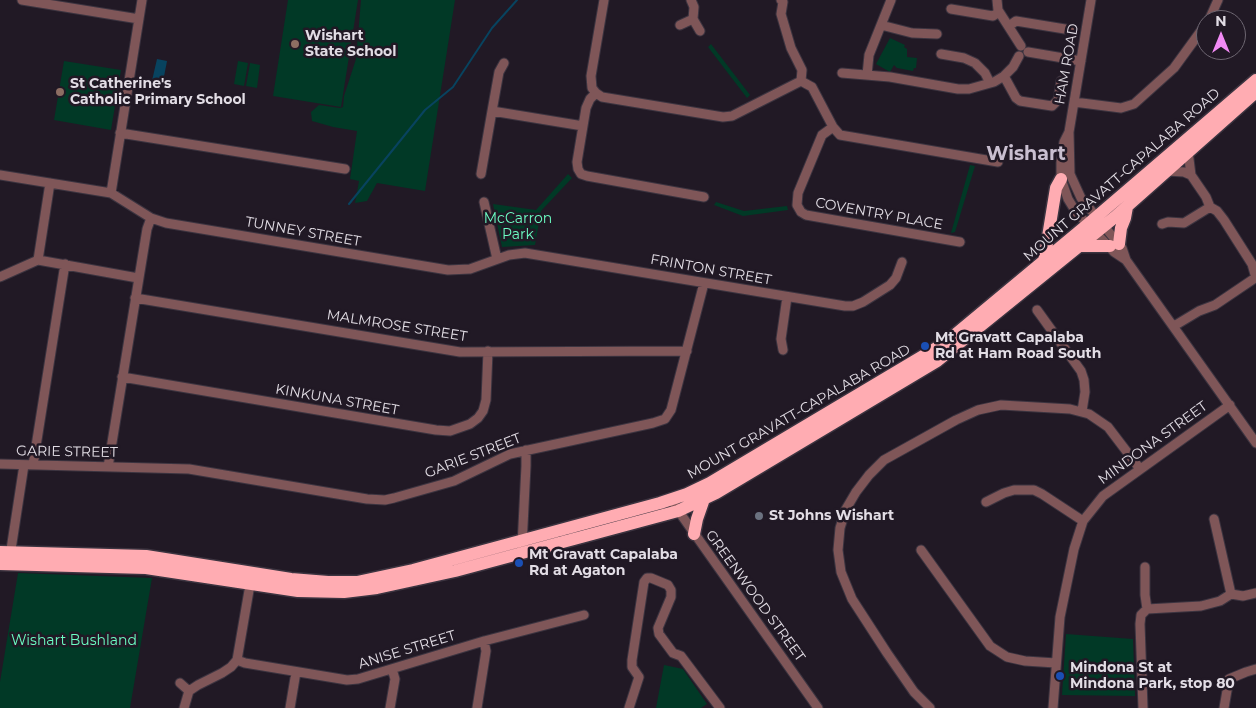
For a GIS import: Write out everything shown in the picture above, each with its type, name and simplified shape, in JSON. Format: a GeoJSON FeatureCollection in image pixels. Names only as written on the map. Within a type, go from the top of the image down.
{"type":"FeatureCollection","features":[{"type":"Feature","properties":{"kind":"highway","name":"MOUNT GRAVATT-CAPALABA ROAD"},"geometry":{"type":"LineString","coordinates":[[251,578],[343,583],[357,582],[412,570],[522,540],[704,499],[937,361],[1080,246],[1096,224],[1256,80]]}},
{"type":"Feature","properties":{"kind":"highway","name":"MOUNT GRAVATT-CAPALABA ROAD"},"geometry":{"type":"LineString","coordinates":[[5,558],[163,558],[311,592],[359,591],[427,578],[521,554],[675,505],[693,492],[932,351],[956,334],[1044,261],[1096,224],[1127,206],[1256,92]]}},
{"type":"Feature","properties":{"kind":"highway"},"geometry":{"type":"LineString","coordinates":[[1044,261],[1056,188],[1061,179]]}},
{"type":"Feature","properties":{"kind":"highway"},"geometry":{"type":"LineString","coordinates":[[1080,246],[1114,245],[1125,218],[1127,206]]}},
{"type":"Feature","properties":{"kind":"highway"},"geometry":{"type":"LineString","coordinates":[[694,534],[704,499]]}},
{"type":"Feature","properties":{"kind":"street"},"geometry":{"type":"LineString","coordinates":[[22,0],[139,20]]}},
{"type":"Feature","properties":{"kind":"street"},"geometry":{"type":"LineString","coordinates":[[0,175],[111,193],[142,0]]}},
{"type":"Feature","properties":{"kind":"street"},"geometry":{"type":"LineString","coordinates":[[604,0],[591,76],[592,88],[602,97],[723,117],[742,112],[802,81]]}},
{"type":"Feature","properties":{"kind":"street"},"geometry":{"type":"LineString","coordinates":[[691,0],[694,7],[693,19],[700,31]]}},
{"type":"Feature","properties":{"kind":"street"},"geometry":{"type":"LineString","coordinates":[[866,75],[869,55],[891,0]]}},
{"type":"Feature","properties":{"kind":"street"},"geometry":{"type":"LineString","coordinates":[[997,0],[999,12],[1025,49],[1081,61]]}},
{"type":"Feature","properties":{"kind":"street","name":"HAM ROAD"},"geometry":{"type":"LineString","coordinates":[[1091,0],[1069,132],[1069,161],[1072,180],[1096,224]]}},
{"type":"Feature","properties":{"kind":"street"},"geometry":{"type":"LineString","coordinates":[[785,1],[781,14],[790,48],[802,70],[802,81]]}},
{"type":"Feature","properties":{"kind":"street"},"geometry":{"type":"LineString","coordinates":[[951,10],[993,16],[999,12]]}},
{"type":"Feature","properties":{"kind":"street"},"geometry":{"type":"LineString","coordinates":[[680,25],[693,19]]}},
{"type":"Feature","properties":{"kind":"street"},"geometry":{"type":"LineString","coordinates":[[1009,26],[1016,21],[1071,30]]}},
{"type":"Feature","properties":{"kind":"street"},"geometry":{"type":"LineString","coordinates":[[881,25],[912,33],[937,34]]}},
{"type":"Feature","properties":{"kind":"street"},"geometry":{"type":"LineString","coordinates":[[1074,102],[1121,108],[1134,104],[1174,68],[1196,38]]}},
{"type":"Feature","properties":{"kind":"street"},"geometry":{"type":"LineString","coordinates":[[941,54],[964,58],[975,63],[985,72],[990,84]]}},
{"type":"Feature","properties":{"kind":"street"},"geometry":{"type":"LineString","coordinates":[[842,73],[890,77],[958,89],[969,89],[990,84],[1004,76],[1013,67],[1019,56]]}},
{"type":"Feature","properties":{"kind":"street"},"geometry":{"type":"LineString","coordinates":[[481,174],[498,72],[504,63]]}},
{"type":"Feature","properties":{"kind":"street"},"geometry":{"type":"LineString","coordinates":[[1004,76],[1016,98],[1020,101],[1052,106],[1058,100],[1061,81]]}},
{"type":"Feature","properties":{"kind":"street"},"geometry":{"type":"LineString","coordinates":[[802,81],[812,87],[833,127],[840,135],[998,162]]}},
{"type":"Feature","properties":{"kind":"street"},"geometry":{"type":"LineString","coordinates":[[596,93],[590,99],[586,108],[577,162],[581,174],[704,197]]}},
{"type":"Feature","properties":{"kind":"street"},"geometry":{"type":"LineString","coordinates":[[492,111],[583,126]]}},
{"type":"Feature","properties":{"kind":"street","name":"COVENTRY PLACE"},"geometry":{"type":"LineString","coordinates":[[833,127],[822,135],[798,194],[797,205],[802,212],[806,215],[960,242]]}},
{"type":"Feature","properties":{"kind":"street","name":"HAM ROAD"},"geometry":{"type":"LineString","coordinates":[[1069,132],[1064,142],[1060,162],[1061,179],[1072,206],[1096,224]]}},
{"type":"Feature","properties":{"kind":"street"},"geometry":{"type":"LineString","coordinates":[[120,133],[345,169]]}},
{"type":"Feature","properties":{"kind":"street"},"geometry":{"type":"LineString","coordinates":[[1174,326],[1199,311],[1215,305],[1256,278],[1252,264],[1217,211],[1210,207],[1206,197],[1191,175],[1188,151]]}},
{"type":"Feature","properties":{"kind":"street"},"geometry":{"type":"LineString","coordinates":[[1167,171],[1184,172],[1191,175]]}},
{"type":"Feature","properties":{"kind":"street"},"geometry":{"type":"LineString","coordinates":[[38,260],[50,183]]}},
{"type":"Feature","properties":{"kind":"street","name":"TUNNEY STREET"},"geometry":{"type":"LineString","coordinates":[[111,193],[151,218],[166,223],[448,270],[470,269],[497,259]]}},
{"type":"Feature","properties":{"kind":"street"},"geometry":{"type":"LineString","coordinates":[[484,202],[497,259]]}},
{"type":"Feature","properties":{"kind":"street"},"geometry":{"type":"LineString","coordinates":[[1162,224],[1168,222],[1184,223],[1210,207]]}},
{"type":"Feature","properties":{"kind":"street"},"geometry":{"type":"LineString","coordinates":[[108,467],[146,229],[151,218]]}},
{"type":"Feature","properties":{"kind":"street"},"geometry":{"type":"LineString","coordinates":[[1096,224],[1114,245],[1114,252],[1126,260],[1256,443]]}},
{"type":"Feature","properties":{"kind":"street","name":"FRINTON STREET"},"geometry":{"type":"LineString","coordinates":[[497,259],[525,253],[836,306],[853,306],[890,285],[896,278],[902,262]]}},
{"type":"Feature","properties":{"kind":"street"},"geometry":{"type":"LineString","coordinates":[[0,277],[38,260],[138,278]]}},
{"type":"Feature","properties":{"kind":"street"},"geometry":{"type":"LineString","coordinates":[[5,558],[28,465],[65,264]]}},
{"type":"Feature","properties":{"kind":"street","name":"GARIE STREET"},"geometry":{"type":"LineString","coordinates":[[0,464],[189,469],[367,499],[385,500],[454,482],[500,458],[526,450],[653,423],[666,418],[671,410],[704,283]]}},
{"type":"Feature","properties":{"kind":"street"},"geometry":{"type":"LineString","coordinates":[[783,350],[781,338],[787,297]]}},
{"type":"Feature","properties":{"kind":"street","name":"MALMROSE STREET"},"geometry":{"type":"LineString","coordinates":[[135,298],[460,352],[687,351]]}},
{"type":"Feature","properties":{"kind":"street"},"geometry":{"type":"LineString","coordinates":[[1037,310],[1080,371],[1084,380],[1085,392],[1082,411]]}},
{"type":"Feature","properties":{"kind":"street","name":"KINKUNA STREET"},"geometry":{"type":"LineString","coordinates":[[122,377],[450,431],[470,424],[483,411],[486,400],[488,352]]}},
{"type":"Feature","properties":{"kind":"street"},"geometry":{"type":"LineString","coordinates":[[930,708],[914,692],[887,653],[846,588],[841,572],[838,550],[840,528],[846,509],[856,492],[884,460],[956,420],[978,410],[1001,405],[1082,411],[1100,420],[1108,427],[1140,469]]}},
{"type":"Feature","properties":{"kind":"street","name":"MINDONA STREET"},"geometry":{"type":"LineString","coordinates":[[1053,708],[1060,617],[1075,543],[1083,521],[1103,496],[1230,405]]}},
{"type":"Feature","properties":{"kind":"street"},"geometry":{"type":"LineString","coordinates":[[521,554],[526,450]]}},
{"type":"Feature","properties":{"kind":"street"},"geometry":{"type":"LineString","coordinates":[[986,502],[1014,490],[1034,490],[1083,521]]}},
{"type":"Feature","properties":{"kind":"street","name":"GREENWOOD STREET"},"geometry":{"type":"LineString","coordinates":[[675,505],[818,708]]}},
{"type":"Feature","properties":{"kind":"street"},"geometry":{"type":"LineString","coordinates":[[1214,519],[1231,594]]}},
{"type":"Feature","properties":{"kind":"street"},"geometry":{"type":"LineString","coordinates":[[921,550],[990,646],[1007,658],[1056,663]]}},
{"type":"Feature","properties":{"kind":"street"},"geometry":{"type":"LineString","coordinates":[[1145,567],[1147,609]]}},
{"type":"Feature","properties":{"kind":"street"},"geometry":{"type":"LineString","coordinates":[[184,708],[190,691],[222,673],[237,660],[251,578]]}},
{"type":"Feature","properties":{"kind":"street"},"geometry":{"type":"LineString","coordinates":[[629,708],[638,677],[632,667],[632,660],[644,582],[647,578],[668,585],[672,590],[658,628],[659,634],[674,652],[681,656],[720,708]]}},
{"type":"Feature","properties":{"kind":"street"},"geometry":{"type":"LineString","coordinates":[[1142,708],[1141,615],[1147,609],[1201,606],[1220,601],[1231,594],[1242,596],[1256,593]]}},
{"type":"Feature","properties":{"kind":"street","name":"ANISE STREET"},"geometry":{"type":"LineString","coordinates":[[237,660],[296,672],[347,680],[358,679],[484,641],[584,615]]}},
{"type":"Feature","properties":{"kind":"street"},"geometry":{"type":"LineString","coordinates":[[477,708],[486,651],[484,641]]}},
{"type":"Feature","properties":{"kind":"street"},"geometry":{"type":"LineString","coordinates":[[390,708],[395,679],[392,669]]}},
{"type":"Feature","properties":{"kind":"street"},"geometry":{"type":"LineString","coordinates":[[1224,708],[1229,679],[1256,669]]}},
{"type":"Feature","properties":{"kind":"street"},"geometry":{"type":"LineString","coordinates":[[290,708],[296,672]]}},
{"type":"Feature","properties":{"kind":"street"},"geometry":{"type":"LineString","coordinates":[[180,683],[190,691]]}},
{"type":"Feature","properties":{"kind":"green space"},"geometry":{"type":"Polygon","coordinates":[[[288,0],[358,0],[341,107],[273,96],[288,0]]]}},
{"type":"Feature","properties":{"kind":"green space"},"geometry":{"type":"Polygon","coordinates":[[[361,0],[455,0],[425,191],[377,183],[367,201],[355,203],[359,181],[350,179],[357,131],[312,121],[311,112],[319,105],[343,107],[344,96],[356,59],[361,0]]]}},
{"type":"Feature","properties":{"kind":"green space"},"geometry":{"type":"Polygon","coordinates":[[[890,38],[905,45],[907,57],[917,58],[916,68],[913,71],[897,68],[894,65],[890,72],[876,64],[890,38]]]}},
{"type":"Feature","properties":{"kind":"green space"},"geometry":{"type":"Polygon","coordinates":[[[711,44],[750,95],[747,98],[708,47],[711,44]]]}},
{"type":"Feature","properties":{"kind":"green space"},"geometry":{"type":"Polygon","coordinates":[[[64,61],[121,70],[111,130],[54,120],[64,61]]]}},
{"type":"Feature","properties":{"kind":"green space"},"geometry":{"type":"Polygon","coordinates":[[[238,61],[248,63],[244,86],[234,84],[238,61]]]}},
{"type":"Feature","properties":{"kind":"green space"},"geometry":{"type":"Polygon","coordinates":[[[250,63],[260,65],[257,88],[246,86],[250,63]]]}},
{"type":"Feature","properties":{"kind":"green space"},"geometry":{"type":"Polygon","coordinates":[[[970,165],[975,166],[955,232],[951,233],[970,165]]]}},
{"type":"Feature","properties":{"kind":"green space","name":"McCarron Park"},"geometry":{"type":"Polygon","coordinates":[[[568,174],[572,178],[541,211],[535,245],[502,247],[493,204],[536,210],[568,174]]]}},
{"type":"Feature","properties":{"kind":"green space"},"geometry":{"type":"Polygon","coordinates":[[[716,202],[744,211],[787,206],[788,210],[743,216],[714,205],[716,202]]]}},
{"type":"Feature","properties":{"kind":"green space","name":"Wishart Bushland"},"geometry":{"type":"Polygon","coordinates":[[[18,573],[152,578],[130,708],[0,708],[0,682],[18,573]]]}},
{"type":"Feature","properties":{"kind":"green space"},"geometry":{"type":"Polygon","coordinates":[[[1066,634],[1133,639],[1135,696],[1062,695],[1066,634]]]}},
{"type":"Feature","properties":{"kind":"green space"},"geometry":{"type":"Polygon","coordinates":[[[664,665],[683,669],[707,704],[701,708],[656,708],[664,665]]]}},
{"type":"Feature","properties":{"kind":"water"},"geometry":{"type":"Polygon","coordinates":[[[157,59],[167,61],[162,87],[151,85],[157,59]]]}},
{"type":"Feature","properties":{"kind":"waterway"},"geometry":{"type":"LineString","coordinates":[[349,204],[425,110],[453,87],[492,28],[517,0]]}},
{"type":"Feature","properties":{"kind":"place","name":"Wishart State School"},"geometry":{"type":"Point","coordinates":[295,44]}},
{"type":"Feature","properties":{"kind":"place","name":"St Catherine's Catholic Primary School"},"geometry":{"type":"Point","coordinates":[60,92]}},
{"type":"Feature","properties":{"kind":"place","name":"Mt Gravatt Capalaba Rd at Ham Road South"},"geometry":{"type":"Point","coordinates":[925,346]}},
{"type":"Feature","properties":{"kind":"place","name":"St Johns Wishart"},"geometry":{"type":"Point","coordinates":[759,516]}},
{"type":"Feature","properties":{"kind":"place","name":"Mt Gravatt Capalaba Rd at Agaton"},"geometry":{"type":"Point","coordinates":[519,563]}},
{"type":"Feature","properties":{"kind":"place","name":"Mindona St at Mindona Park, stop 80"},"geometry":{"type":"Point","coordinates":[1060,676]}},
{"type":"Feature","properties":{"kind":"district","name":"Wishart"},"geometry":{"type":"Point","coordinates":[1026,154]}}]}
